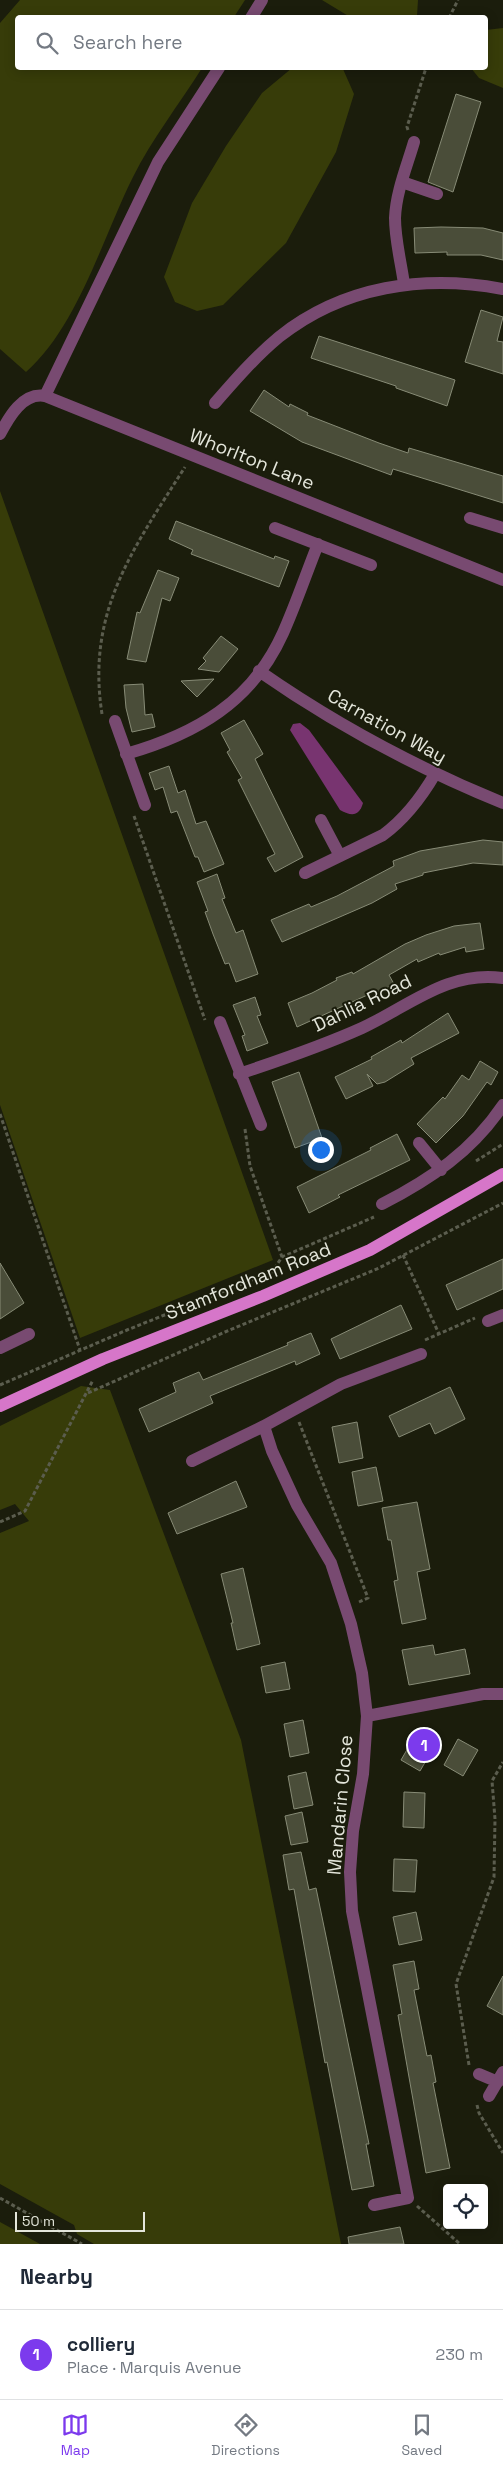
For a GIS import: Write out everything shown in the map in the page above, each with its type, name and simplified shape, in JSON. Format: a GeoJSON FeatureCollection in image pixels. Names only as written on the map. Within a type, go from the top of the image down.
{"type":"FeatureCollection","features":[{"type":"Feature","properties":{"kind":"main road","name":"Stamfordham Road"},"geometry":{"type":"LineString","coordinates":[[0,1406],[103,1358],[263,1296],[370,1250],[503,1174]]}},
{"type":"Feature","properties":{"kind":"street"},"geometry":{"type":"LineString","coordinates":[[253,15],[262,0]]}},
{"type":"Feature","properties":{"kind":"street"},"geometry":{"type":"LineString","coordinates":[[0,434],[24,401],[33,396],[45,396],[158,162],[218,70]]}},
{"type":"Feature","properties":{"kind":"street"},"geometry":{"type":"LineString","coordinates":[[404,284],[395,216],[402,182],[414,142]]}},
{"type":"Feature","properties":{"kind":"street"},"geometry":{"type":"LineString","coordinates":[[402,182],[437,194]]}},
{"type":"Feature","properties":{"kind":"street"},"geometry":{"type":"LineString","coordinates":[[215,403],[255,359],[300,322],[346,299],[369,291],[404,284],[450,282],[503,289]]}},
{"type":"Feature","properties":{"kind":"street","name":"Whorlton Lane"},"geometry":{"type":"LineString","coordinates":[[45,396],[503,580]]}},
{"type":"Feature","properties":{"kind":"street"},"geometry":{"type":"LineString","coordinates":[[470,518],[503,528]]}},
{"type":"Feature","properties":{"kind":"street"},"geometry":{"type":"LineString","coordinates":[[275,528],[370,564]]}},
{"type":"Feature","properties":{"kind":"street"},"geometry":{"type":"LineString","coordinates":[[126,754],[164,743],[201,724],[239,696],[259,671],[283,633],[318,544]]}},
{"type":"Feature","properties":{"kind":"street","name":"Carnation Way"},"geometry":{"type":"LineString","coordinates":[[259,671],[346,727],[435,774],[503,803]]}},
{"type":"Feature","properties":{"kind":"street"},"geometry":{"type":"LineString","coordinates":[[109,722],[126,754],[145,805]]}},
{"type":"Feature","properties":{"kind":"street"},"geometry":{"type":"LineString","coordinates":[[305,874],[392,828],[413,809],[435,774]]}},
{"type":"Feature","properties":{"kind":"street"},"geometry":{"type":"LineString","coordinates":[[320,820],[340,856]]}},
{"type":"Feature","properties":{"kind":"street","name":"Dahlia Road"},"geometry":{"type":"LineString","coordinates":[[239,1074],[300,1053],[356,1030],[442,985],[470,977],[503,978]]}},
{"type":"Feature","properties":{"kind":"street"},"geometry":{"type":"LineString","coordinates":[[213,1024],[239,1074],[260,1125]]}},
{"type":"Feature","properties":{"kind":"street"},"geometry":{"type":"LineString","coordinates":[[382,1209],[441,1170],[478,1137],[503,1105]]}},
{"type":"Feature","properties":{"kind":"street"},"geometry":{"type":"LineString","coordinates":[[419,1143],[441,1170]]}},
{"type":"Feature","properties":{"kind":"street"},"geometry":{"type":"LineString","coordinates":[[488,1321],[503,1315]]}},
{"type":"Feature","properties":{"kind":"street"},"geometry":{"type":"LineString","coordinates":[[0,1348],[29,1334]]}},
{"type":"Feature","properties":{"kind":"street"},"geometry":{"type":"LineString","coordinates":[[192,1461],[264,1426],[341,1384],[420,1354]]}},
{"type":"Feature","properties":{"kind":"street","name":"Mandarin Close"},"geometry":{"type":"LineString","coordinates":[[264,1426],[272,1451],[296,1505],[331,1563],[346,1609],[362,1673],[367,1716],[363,1774],[353,1831],[350,1872],[352,1911],[408,2198]]}},
{"type":"Feature","properties":{"kind":"street"},"geometry":{"type":"LineString","coordinates":[[367,1716],[483,1694],[503,1694]]}},
{"type":"Feature","properties":{"kind":"street"},"geometry":{"type":"LineString","coordinates":[[474,2072],[500,2077],[490,2096]]}},
{"type":"Feature","properties":{"kind":"street"},"geometry":{"type":"LineString","coordinates":[[374,2205],[408,2198]]}},
{"type":"Feature","properties":{"kind":"path"},"geometry":{"type":"LineString","coordinates":[[450,15],[458,0]]}},
{"type":"Feature","properties":{"kind":"path"},"geometry":{"type":"LineString","coordinates":[[414,142],[407,127],[425,70]]}},
{"type":"Feature","properties":{"kind":"path"},"geometry":{"type":"LineString","coordinates":[[109,722],[98,663],[104,621],[111,599],[132,553],[192,455]]}},
{"type":"Feature","properties":{"kind":"path"},"geometry":{"type":"LineString","coordinates":[[132,809],[213,1024]]}},
{"type":"Feature","properties":{"kind":"path"},"geometry":{"type":"LineString","coordinates":[[0,1114],[86,1366]]}},
{"type":"Feature","properties":{"kind":"path"},"geometry":{"type":"LineString","coordinates":[[243,1121],[250,1166],[282,1257]]}},
{"type":"Feature","properties":{"kind":"path"},"geometry":{"type":"LineString","coordinates":[[470,1164],[503,1144]]}},
{"type":"Feature","properties":{"kind":"path"},"geometry":{"type":"LineString","coordinates":[[88,1393],[379,1268],[503,1203]]}},
{"type":"Feature","properties":{"kind":"path"},"geometry":{"type":"LineString","coordinates":[[0,1385],[80,1349],[272,1272],[282,1257],[382,1209]]}},
{"type":"Feature","properties":{"kind":"path"},"geometry":{"type":"LineString","coordinates":[[403,1256],[439,1334]]}},
{"type":"Feature","properties":{"kind":"path"},"geometry":{"type":"LineString","coordinates":[[420,1354],[423,1341],[478,1317],[488,1321]]}},
{"type":"Feature","properties":{"kind":"path"},"geometry":{"type":"LineString","coordinates":[[0,1522],[25,1511],[88,1393],[103,1358]]}},
{"type":"Feature","properties":{"kind":"path"},"geometry":{"type":"LineString","coordinates":[[294,1410],[368,1598],[346,1609]]}},
{"type":"Feature","properties":{"kind":"path"},"geometry":{"type":"LineString","coordinates":[[474,2072],[456,1984],[494,1877],[495,1820],[492,1781],[503,1762]]}},
{"type":"Feature","properties":{"kind":"path"},"geometry":{"type":"LineString","coordinates":[[475,2096],[479,2112],[503,2153]]}},
{"type":"Feature","properties":{"kind":"path"},"geometry":{"type":"LineString","coordinates":[[0,2198],[82,2244]]}},
{"type":"Feature","properties":{"kind":"path"},"geometry":{"type":"LineString","coordinates":[[408,2198],[460,2244]]}},
{"type":"Feature","properties":{"kind":"green space"},"geometry":{"type":"Polygon","coordinates":[[[20,0],[245,0],[235,15],[15,15],[15,70],[201,70],[157,135],[133,177],[75,306],[44,353],[26,372],[0,349],[0,23],[20,0]]]}},
{"type":"Feature","properties":{"kind":"green space"},"geometry":{"type":"Polygon","coordinates":[[[322,0],[418,0],[417,15],[347,15],[322,0]]]}},
{"type":"Feature","properties":{"kind":"green space"},"geometry":{"type":"Polygon","coordinates":[[[503,28],[503,88],[479,78],[473,70],[488,70],[488,30],[503,28]]]}},
{"type":"Feature","properties":{"kind":"green space"},"geometry":{"type":"Polygon","coordinates":[[[290,70],[343,70],[354,94],[336,152],[286,243],[223,305],[197,311],[175,302],[164,277],[192,203],[226,146],[262,93],[290,70]]]}},
{"type":"Feature","properties":{"kind":"green space"},"geometry":{"type":"Polygon","coordinates":[[[0,491],[273,1260],[80,1338],[0,1105],[0,491]]]}},
{"type":"Feature","properties":{"kind":"green space"},"geometry":{"type":"Polygon","coordinates":[[[81,1386],[110,1390],[241,1740],[341,2244],[94,2244],[77,2234],[74,2225],[0,2184],[0,1533],[29,1521],[15,1504],[0,1510],[0,1426],[81,1386]]]}},
{"type":"Feature","properties":{"kind":"green space"},"geometry":{"type":"Polygon","coordinates":[[[0,2222],[40,2244],[0,2244],[0,2222]]]}},
{"type":"Feature","properties":{"kind":"shaded area"},"geometry":{"type":"Polygon","coordinates":[[[300,723],[309,730],[363,803],[357,813],[351,814],[340,810],[290,730],[293,724],[300,723]]]}},
{"type":"Feature","properties":{"kind":"building"},"geometry":{"type":"Polygon","coordinates":[[[456,94],[481,102],[453,192],[428,182],[456,94]]]}},
{"type":"Feature","properties":{"kind":"building"},"geometry":{"type":"Polygon","coordinates":[[[414,228],[483,228],[503,233],[503,260],[481,255],[447,255],[447,252],[415,253],[414,228]]]}},
{"type":"Feature","properties":{"kind":"building"},"geometry":{"type":"Polygon","coordinates":[[[481,310],[503,317],[497,341],[503,342],[503,374],[465,362],[481,310]]]}},
{"type":"Feature","properties":{"kind":"building"},"geometry":{"type":"Polygon","coordinates":[[[319,336],[455,380],[447,406],[396,388],[396,386],[311,358],[319,336]]]}},
{"type":"Feature","properties":{"kind":"building"},"geometry":{"type":"Polygon","coordinates":[[[264,390],[289,407],[290,404],[308,413],[307,415],[379,443],[408,453],[409,448],[503,476],[503,503],[393,469],[391,475],[302,442],[250,411],[264,390]]]}},
{"type":"Feature","properties":{"kind":"building"},"geometry":{"type":"Polygon","coordinates":[[[176,521],[274,559],[275,556],[289,561],[279,587],[191,554],[193,550],[169,539],[176,521]]]}},
{"type":"Feature","properties":{"kind":"building"},"geometry":{"type":"Polygon","coordinates":[[[158,570],[179,578],[170,601],[162,598],[146,662],[127,659],[137,612],[140,613],[158,570]]]}},
{"type":"Feature","properties":{"kind":"building"},"geometry":{"type":"Polygon","coordinates":[[[221,636],[238,649],[219,672],[198,669],[206,661],[203,658],[221,636]]]}},
{"type":"Feature","properties":{"kind":"building"},"geometry":{"type":"Polygon","coordinates":[[[214,679],[197,697],[181,681],[214,679]]]}},
{"type":"Feature","properties":{"kind":"building"},"geometry":{"type":"Polygon","coordinates":[[[143,684],[145,715],[152,714],[155,727],[132,732],[126,708],[124,685],[143,684]]]}},
{"type":"Feature","properties":{"kind":"building"},"geometry":{"type":"Polygon","coordinates":[[[244,720],[263,754],[255,759],[303,857],[275,872],[267,858],[275,854],[238,780],[242,778],[227,752],[230,750],[221,733],[244,720]]]}},
{"type":"Feature","properties":{"kind":"building"},"geometry":{"type":"Polygon","coordinates":[[[169,766],[178,793],[185,790],[196,824],[206,821],[224,864],[204,872],[198,857],[195,857],[177,811],[171,813],[163,787],[155,790],[149,773],[169,766]]]}},
{"type":"Feature","properties":{"kind":"building"},"geometry":{"type":"Polygon","coordinates":[[[483,840],[503,842],[503,865],[473,863],[423,873],[423,875],[395,884],[397,889],[372,903],[282,942],[271,920],[309,904],[311,907],[337,896],[394,866],[393,861],[420,851],[483,840]]]}},
{"type":"Feature","properties":{"kind":"building"},"geometry":{"type":"Polygon","coordinates":[[[217,874],[225,898],[222,899],[236,933],[243,930],[258,974],[236,982],[229,963],[225,964],[213,934],[205,912],[208,911],[197,882],[217,874]]]}},
{"type":"Feature","properties":{"kind":"building"},"geometry":{"type":"Polygon","coordinates":[[[480,923],[484,949],[466,952],[465,947],[440,955],[439,953],[418,962],[417,959],[389,975],[394,984],[297,1027],[288,1003],[337,980],[336,978],[352,972],[353,974],[405,944],[426,935],[454,926],[480,923]]]}},
{"type":"Feature","properties":{"kind":"building"},"geometry":{"type":"Polygon","coordinates":[[[255,997],[261,1015],[257,1016],[268,1043],[247,1051],[242,1036],[245,1035],[233,1005],[255,997]]]}},
{"type":"Feature","properties":{"kind":"building"},"geometry":{"type":"Polygon","coordinates":[[[448,1013],[459,1033],[411,1058],[414,1064],[385,1082],[377,1084],[367,1074],[373,1086],[346,1099],[335,1077],[372,1059],[371,1057],[401,1040],[402,1043],[448,1013]]]}},
{"type":"Feature","properties":{"kind":"building"},"geometry":{"type":"Polygon","coordinates":[[[480,1061],[498,1072],[491,1085],[487,1082],[463,1116],[436,1143],[417,1124],[443,1097],[445,1099],[462,1075],[469,1080],[480,1061]]]}},
{"type":"Feature","properties":{"kind":"building"},"geometry":{"type":"Polygon","coordinates":[[[299,1072],[322,1138],[295,1148],[272,1082],[299,1072]]]}},
{"type":"Feature","properties":{"kind":"building"},"geometry":{"type":"Polygon","coordinates":[[[397,1134],[410,1160],[338,1195],[340,1197],[309,1213],[297,1187],[371,1150],[370,1148],[397,1134]]]}},
{"type":"Feature","properties":{"kind":"building"},"geometry":{"type":"Polygon","coordinates":[[[503,1259],[503,1289],[457,1310],[446,1285],[503,1259]]]}},
{"type":"Feature","properties":{"kind":"building"},"geometry":{"type":"Polygon","coordinates":[[[0,1263],[24,1303],[0,1319],[0,1263]]]}},
{"type":"Feature","properties":{"kind":"building"},"geometry":{"type":"Polygon","coordinates":[[[401,1305],[412,1329],[340,1359],[331,1339],[401,1305]]]}},
{"type":"Feature","properties":{"kind":"building"},"geometry":{"type":"Polygon","coordinates":[[[311,1333],[320,1354],[296,1365],[295,1361],[210,1396],[213,1403],[149,1432],[139,1409],[176,1392],[173,1383],[199,1372],[203,1380],[288,1345],[287,1343],[311,1333]]]}},
{"type":"Feature","properties":{"kind":"building"},"geometry":{"type":"Polygon","coordinates":[[[450,1387],[465,1419],[435,1434],[430,1423],[399,1437],[389,1416],[450,1387]]]}},
{"type":"Feature","properties":{"kind":"building"},"geometry":{"type":"Polygon","coordinates":[[[357,1422],[363,1458],[339,1463],[332,1427],[357,1422]]]}},
{"type":"Feature","properties":{"kind":"building"},"geometry":{"type":"Polygon","coordinates":[[[376,1467],[383,1501],[358,1506],[352,1472],[376,1467]]]}},
{"type":"Feature","properties":{"kind":"building"},"geometry":{"type":"Polygon","coordinates":[[[236,1481],[247,1507],[177,1534],[168,1513],[236,1481]]]}},
{"type":"Feature","properties":{"kind":"building"},"geometry":{"type":"Polygon","coordinates":[[[417,1502],[430,1569],[417,1572],[426,1619],[402,1624],[394,1581],[398,1580],[391,1540],[388,1540],[382,1508],[417,1502]]]}},
{"type":"Feature","properties":{"kind":"building"},"geometry":{"type":"Polygon","coordinates":[[[243,1568],[260,1644],[237,1650],[231,1623],[233,1623],[221,1574],[243,1568]]]}},
{"type":"Feature","properties":{"kind":"building"},"geometry":{"type":"Polygon","coordinates":[[[433,1645],[435,1655],[465,1649],[470,1674],[409,1685],[402,1650],[433,1645]]]}},
{"type":"Feature","properties":{"kind":"building"},"geometry":{"type":"Polygon","coordinates":[[[285,1662],[290,1689],[266,1693],[261,1667],[285,1662]]]}},
{"type":"Feature","properties":{"kind":"building"},"geometry":{"type":"Polygon","coordinates":[[[303,1720],[309,1753],[290,1757],[284,1724],[303,1720]]]}},
{"type":"Feature","properties":{"kind":"building"},"geometry":{"type":"Polygon","coordinates":[[[415,1736],[434,1747],[420,1771],[401,1760],[415,1736]]]}},
{"type":"Feature","properties":{"kind":"building"},"geometry":{"type":"Polygon","coordinates":[[[458,1739],[478,1750],[463,1776],[444,1765],[458,1739]]]}},
{"type":"Feature","properties":{"kind":"building"},"geometry":{"type":"Polygon","coordinates":[[[306,1772],[313,1805],[294,1809],[288,1776],[306,1772]]]}},
{"type":"Feature","properties":{"kind":"building"},"geometry":{"type":"Polygon","coordinates":[[[404,1792],[425,1793],[424,1828],[403,1827],[404,1792]]]}},
{"type":"Feature","properties":{"kind":"building"},"geometry":{"type":"Polygon","coordinates":[[[302,1812],[308,1842],[291,1845],[285,1816],[302,1812]]]}},
{"type":"Feature","properties":{"kind":"building"},"geometry":{"type":"Polygon","coordinates":[[[301,1852],[309,1890],[316,1888],[369,2144],[366,2144],[374,2186],[352,2190],[327,2062],[325,2063],[294,1889],[289,1890],[283,1855],[301,1852]]]}},
{"type":"Feature","properties":{"kind":"building"},"geometry":{"type":"Polygon","coordinates":[[[394,1859],[417,1860],[415,1892],[393,1891],[394,1859]]]}},
{"type":"Feature","properties":{"kind":"building"},"geometry":{"type":"Polygon","coordinates":[[[416,1912],[422,1940],[399,1945],[393,1917],[416,1912]]]}},
{"type":"Feature","properties":{"kind":"building"},"geometry":{"type":"Polygon","coordinates":[[[414,1961],[419,1989],[414,1990],[427,2056],[431,2055],[436,2082],[433,2083],[450,2168],[426,2173],[398,2015],[402,2014],[393,1965],[414,1961]]]}},
{"type":"Feature","properties":{"kind":"building"},"geometry":{"type":"Polygon","coordinates":[[[503,1976],[503,2015],[487,2006],[503,1976]]]}},
{"type":"Feature","properties":{"kind":"building"},"geometry":{"type":"Polygon","coordinates":[[[400,2227],[404,2244],[349,2244],[348,2237],[400,2227]]]}},
{"type":"Feature","properties":{"kind":"place","name":"colliery"},"geometry":{"type":"Point","coordinates":[424,1745]}}]}
